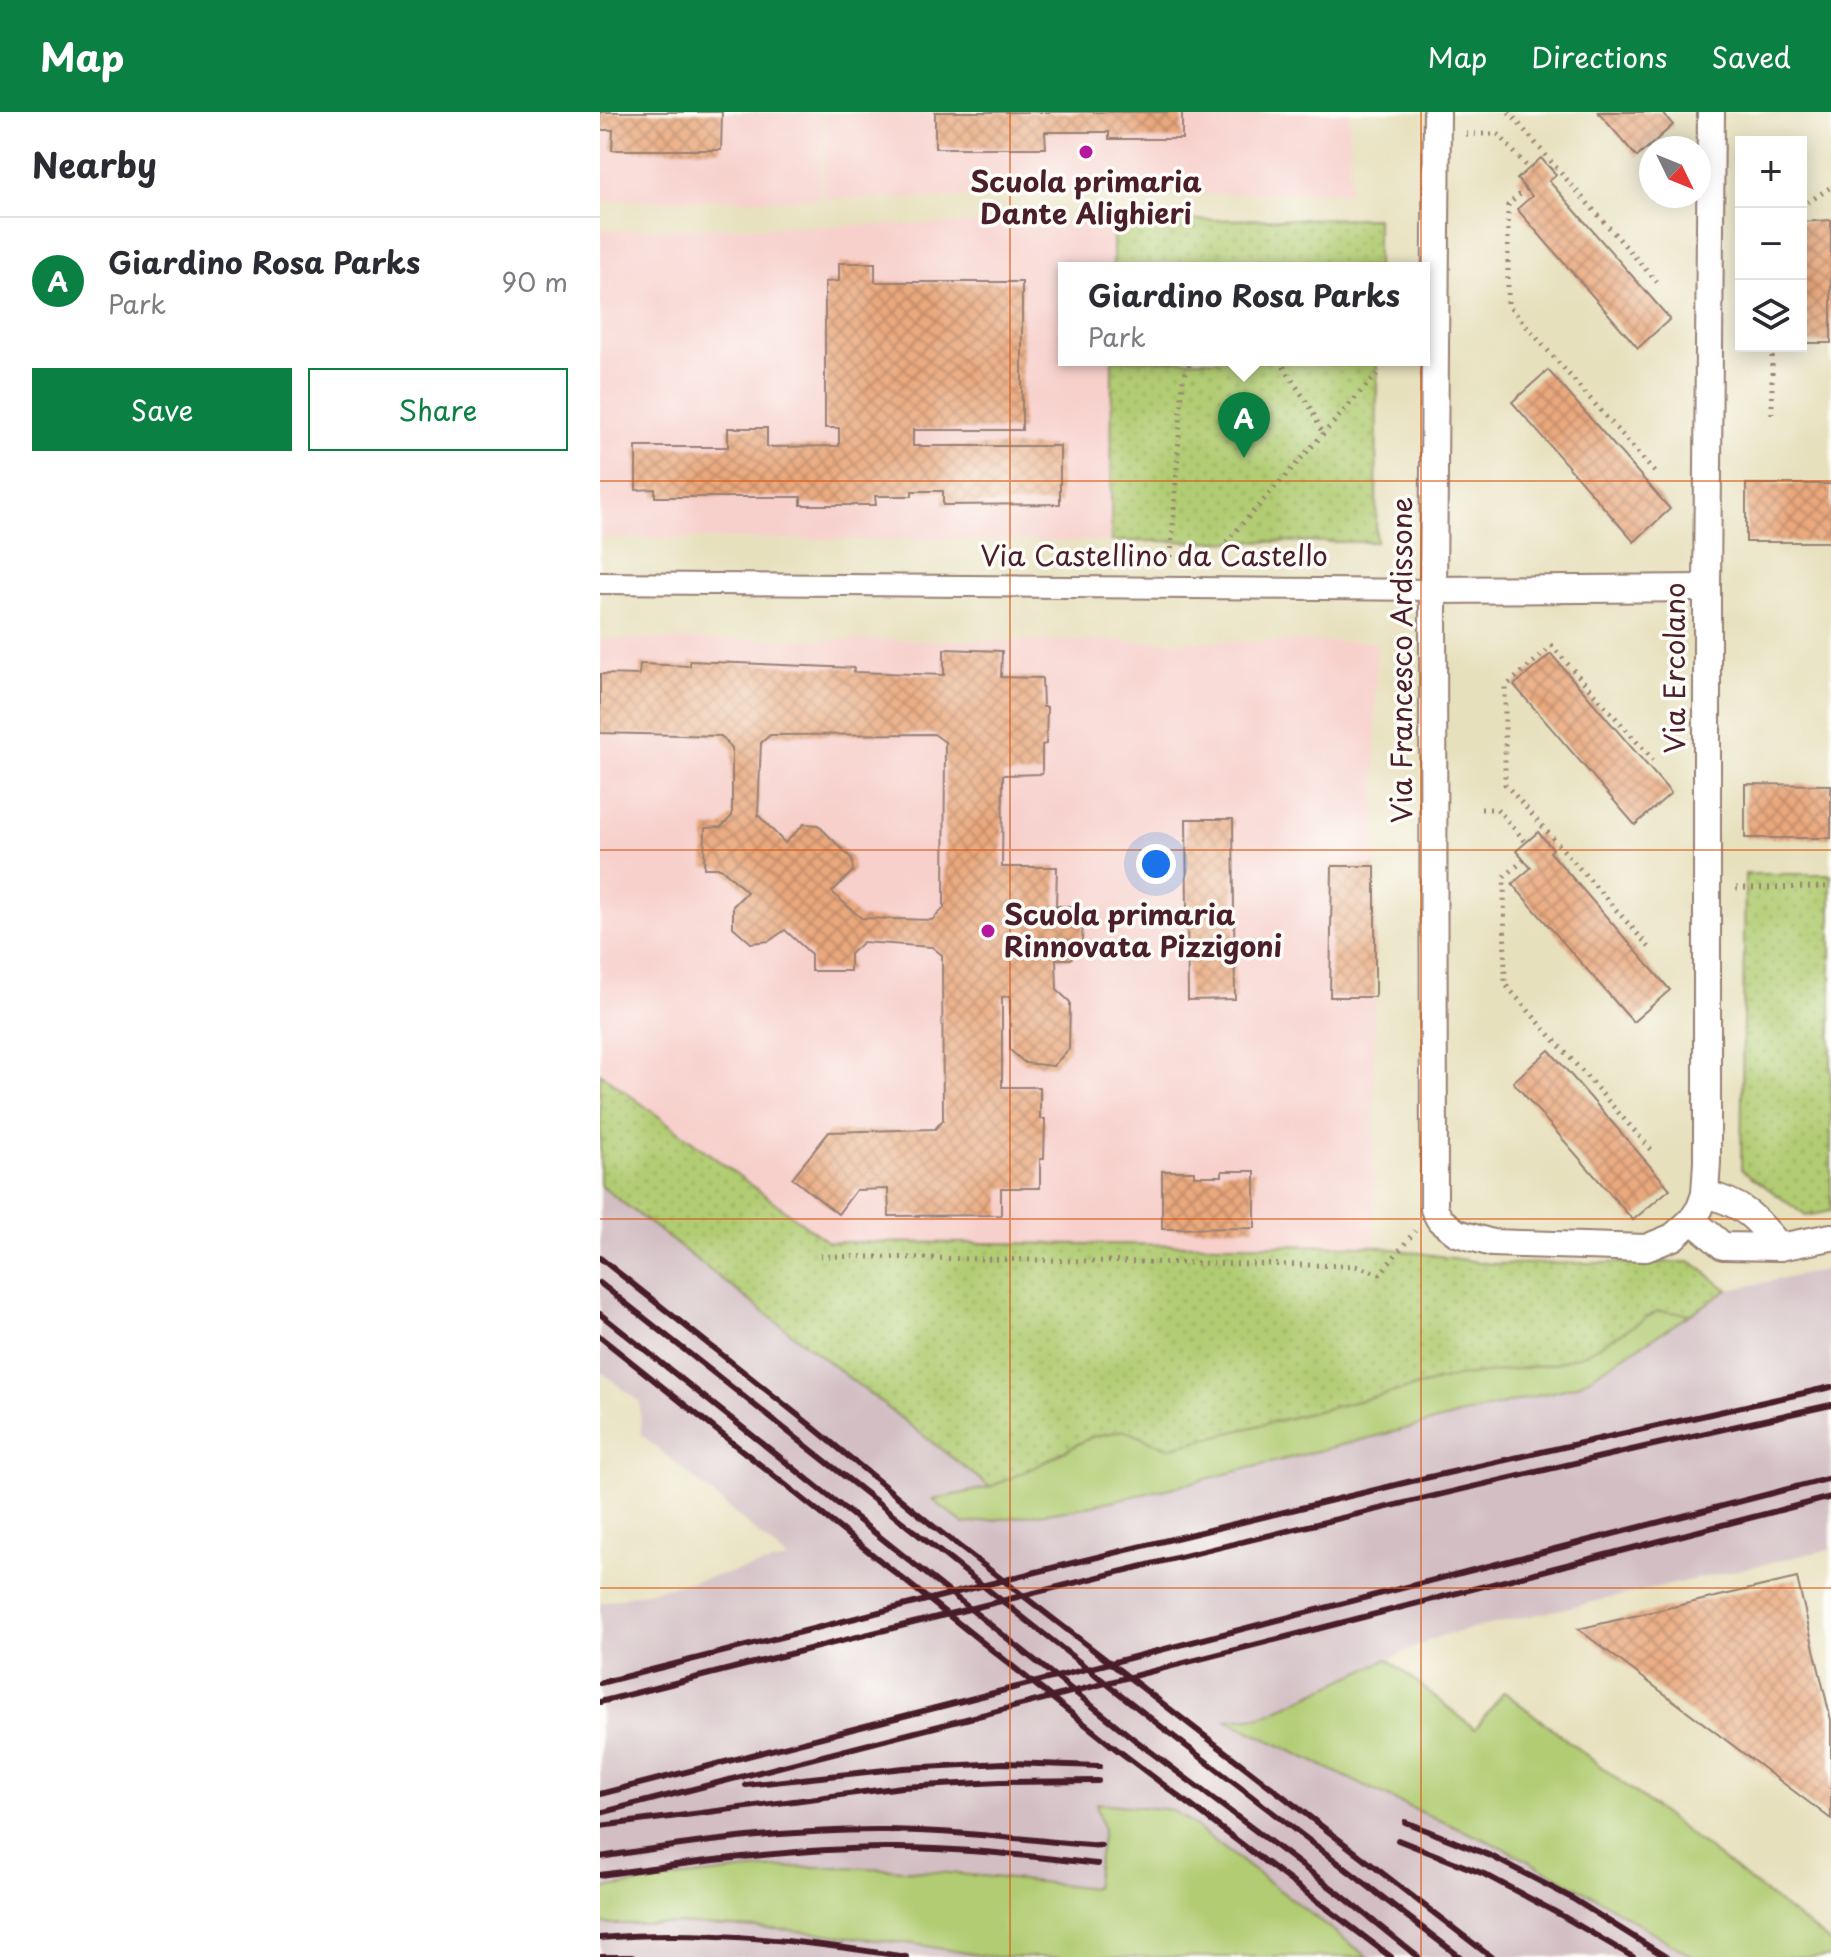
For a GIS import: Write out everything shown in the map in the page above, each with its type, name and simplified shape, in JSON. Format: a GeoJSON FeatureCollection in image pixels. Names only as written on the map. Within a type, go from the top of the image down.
{"type":"FeatureCollection","features":[{"type":"Feature","properties":{"kind":"street","name":"Via Ercolano"},"geometry":{"type":"LineString","coordinates":[[1692,1220],[1705,1194],[1707,1162],[1711,112]]}},
{"type":"Feature","properties":{"kind":"street","name":"Via Francesco Ardissone"},"geometry":{"type":"LineString","coordinates":[[1434,1209],[1433,590],[1437,123]]}},
{"type":"Feature","properties":{"kind":"street","name":"Via Castellino da Castello"},"geometry":{"type":"LineString","coordinates":[[600,583],[1433,590],[1707,588]]}},
{"type":"Feature","properties":{"kind":"street"},"geometry":{"type":"LineString","coordinates":[[1705,1194],[1729,1199],[1754,1216],[1780,1247]]}},
{"type":"Feature","properties":{"kind":"street"},"geometry":{"type":"LineString","coordinates":[[1434,1209],[1440,1220],[1457,1233],[1492,1243],[1646,1248],[1673,1237],[1692,1220],[1723,1246],[1780,1247],[1831,1237]]}},
{"type":"Feature","properties":{"kind":"path"},"geometry":{"type":"LineString","coordinates":[[1509,112],[1552,167],[1657,282]]}},
{"type":"Feature","properties":{"kind":"path"},"geometry":{"type":"LineString","coordinates":[[1437,123],[1498,134],[1529,169]]}},
{"type":"Feature","properties":{"kind":"path"},"geometry":{"type":"LineString","coordinates":[[1807,203],[1831,187]]}},
{"type":"Feature","properties":{"kind":"path"},"geometry":{"type":"LineString","coordinates":[[1526,189],[1508,205],[1508,305],[1658,476]]}},
{"type":"Feature","properties":{"kind":"path"},"geometry":{"type":"LineString","coordinates":[[1772,352],[1772,414]]}},
{"type":"Feature","properties":{"kind":"path"},"geometry":{"type":"LineString","coordinates":[[1171,557],[1183,379],[1189,366]]}},
{"type":"Feature","properties":{"kind":"path"},"geometry":{"type":"LineString","coordinates":[[1283,366],[1310,407],[1323,434]]}},
{"type":"Feature","properties":{"kind":"path"},"geometry":{"type":"LineString","coordinates":[[1226,542],[1377,374]]}},
{"type":"Feature","properties":{"kind":"path"},"geometry":{"type":"LineString","coordinates":[[1649,947],[1549,839],[1505,784],[1505,687],[1552,646],[1653,760]]}},
{"type":"Feature","properties":{"kind":"path"},"geometry":{"type":"LineString","coordinates":[[1481,809],[1497,809],[1526,842]]}},
{"type":"Feature","properties":{"kind":"path"},"geometry":{"type":"LineString","coordinates":[[1524,860],[1504,877],[1505,984],[1655,1154]]}},
{"type":"Feature","properties":{"kind":"path"},"geometry":{"type":"LineString","coordinates":[[1707,888],[1831,887]]}},
{"type":"Feature","properties":{"kind":"path"},"geometry":{"type":"LineString","coordinates":[[820,1256],[1356,1266],[1380,1274],[1434,1209]]}},
{"type":"Feature","properties":{"kind":"shaded area"},"geometry":{"type":"Polygon","coordinates":[[[600,112],[822,112],[819,199],[600,201],[600,112]]]}},
{"type":"Feature","properties":{"kind":"shaded area","name":"Scuola primaria Dante Alighieri"},"geometry":{"type":"Polygon","coordinates":[[[825,112],[1350,112],[1349,192],[822,199],[825,112]]]}},
{"type":"Feature","properties":{"kind":"shaded area"},"geometry":{"type":"Polygon","coordinates":[[[1113,221],[1113,262],[1058,262],[1058,366],[1112,366],[1111,541],[600,538],[600,230],[1113,221]]]}},
{"type":"Feature","properties":{"kind":"shaded area","name":"Scuola primaria Rinnovata Pizzigoni"},"geometry":{"type":"Polygon","coordinates":[[[600,639],[1376,642],[1374,1246],[828,1242],[600,1073],[600,639]]]}},
{"type":"Feature","properties":{"kind":"shaded area"},"geometry":{"type":"Polygon","coordinates":[[[600,1185],[990,1487],[934,1500],[964,1524],[1074,1509],[1166,1489],[1576,1386],[1728,1290],[1831,1269],[1831,1549],[1440,1636],[1261,1717],[1227,1720],[1409,1807],[1504,1848],[1594,1896],[1693,1957],[1368,1957],[1173,1810],[1097,1803],[1103,1830],[1095,1888],[969,1873],[816,1867],[708,1874],[600,1889],[600,1603],[788,1559],[641,1434],[640,1402],[600,1371],[600,1185]]]}},
{"type":"Feature","properties":{"kind":"shaded area"},"geometry":{"type":"Polygon","coordinates":[[[600,1924],[688,1924],[790,1930],[914,1944],[990,1957],[600,1957],[600,1924]]]}},
{"type":"Feature","properties":{"kind":"green space"},"geometry":{"type":"Polygon","coordinates":[[[1377,218],[1377,262],[1113,262],[1113,221],[1377,218]]]}},
{"type":"Feature","properties":{"kind":"green space"},"geometry":{"type":"Polygon","coordinates":[[[1112,366],[1377,366],[1376,542],[1111,541],[1112,366]]]}},
{"type":"Feature","properties":{"kind":"green space"},"geometry":{"type":"Polygon","coordinates":[[[1745,874],[1831,874],[1831,1211],[1806,1216],[1741,1169],[1745,874]]]}},
{"type":"Feature","properties":{"kind":"green space"},"geometry":{"type":"Polygon","coordinates":[[[600,1073],[828,1242],[1374,1246],[1491,1264],[1692,1262],[1728,1290],[1691,1314],[1658,1311],[1587,1353],[1553,1364],[1454,1377],[1168,1448],[1124,1430],[1091,1437],[990,1487],[600,1185],[600,1073]]]}},
{"type":"Feature","properties":{"kind":"green space"},"geometry":{"type":"Polygon","coordinates":[[[1658,1310],[1691,1314],[1576,1386],[1166,1489],[1074,1509],[964,1524],[933,1500],[990,1487],[1091,1437],[1124,1430],[1168,1448],[1454,1377],[1553,1364],[1587,1353],[1658,1310]]]}},
{"type":"Feature","properties":{"kind":"green space"},"geometry":{"type":"Polygon","coordinates":[[[1388,1659],[1475,1729],[1504,1692],[1831,1943],[1831,1957],[1693,1957],[1594,1896],[1504,1848],[1409,1807],[1226,1720],[1262,1717],[1388,1659]]]}},
{"type":"Feature","properties":{"kind":"green space"},"geometry":{"type":"Polygon","coordinates":[[[1096,1803],[1173,1810],[1368,1957],[990,1957],[914,1944],[790,1930],[688,1924],[600,1924],[600,1889],[764,1869],[888,1869],[1094,1888],[1103,1830],[1096,1803]]]}},
{"type":"Feature","properties":{"kind":"building"},"geometry":{"type":"Polygon","coordinates":[[[600,112],[722,112],[721,150],[612,150],[613,130],[600,130],[600,112]]]}},
{"type":"Feature","properties":{"kind":"building"},"geometry":{"type":"Polygon","coordinates":[[[935,112],[1182,112],[1182,139],[1109,139],[1109,132],[1045,132],[1046,148],[935,148],[935,112]]]}},
{"type":"Feature","properties":{"kind":"building"},"geometry":{"type":"Polygon","coordinates":[[[1598,112],[1662,112],[1673,125],[1661,136],[1639,136],[1637,157],[1598,112]]]}},
{"type":"Feature","properties":{"kind":"building"},"geometry":{"type":"Polygon","coordinates":[[[1541,158],[1556,175],[1549,181],[1670,319],[1638,348],[1517,209],[1532,196],[1517,179],[1541,158]]]}},
{"type":"Feature","properties":{"kind":"building"},"geometry":{"type":"Polygon","coordinates":[[[1831,220],[1831,343],[1807,343],[1807,222],[1831,220]]]}},
{"type":"Feature","properties":{"kind":"building"},"geometry":{"type":"Polygon","coordinates":[[[839,263],[875,263],[875,282],[1022,282],[1022,430],[913,430],[913,446],[1060,446],[1060,504],[943,505],[943,491],[912,491],[912,496],[875,496],[876,505],[801,505],[801,497],[655,497],[655,489],[636,490],[636,447],[728,447],[728,428],[767,428],[767,447],[839,446],[839,428],[825,428],[825,282],[839,281],[839,263]]]}},
{"type":"Feature","properties":{"kind":"building"},"geometry":{"type":"Polygon","coordinates":[[[1548,370],[1670,509],[1634,542],[1512,402],[1548,370]]]}},
{"type":"Feature","properties":{"kind":"building"},"geometry":{"type":"Polygon","coordinates":[[[1746,484],[1831,484],[1831,542],[1746,542],[1746,484]]]}},
{"type":"Feature","properties":{"kind":"building"},"geometry":{"type":"Polygon","coordinates":[[[944,649],[1002,651],[1001,677],[1042,678],[1043,707],[1047,707],[1042,774],[1003,775],[1002,867],[1057,867],[1056,906],[1072,906],[1083,920],[1082,943],[1071,959],[1056,959],[1057,990],[1070,1002],[1069,1049],[1053,1066],[1025,1063],[1010,1050],[1010,996],[1002,997],[1002,1087],[1040,1087],[1040,1119],[1045,1119],[1040,1188],[1001,1188],[1001,1215],[889,1216],[888,1189],[856,1190],[838,1214],[792,1178],[829,1132],[935,1129],[943,1120],[942,955],[932,947],[863,942],[850,954],[850,971],[811,971],[811,954],[785,930],[769,941],[751,943],[733,927],[733,906],[747,892],[721,868],[704,868],[705,828],[721,827],[732,816],[732,748],[721,736],[600,733],[600,674],[639,675],[640,664],[690,666],[690,661],[944,675],[944,649]],[[934,734],[770,735],[761,743],[758,815],[785,843],[804,824],[818,825],[852,859],[853,871],[832,892],[861,918],[932,920],[944,908],[945,742],[934,734]]]}},
{"type":"Feature","properties":{"kind":"building"},"geometry":{"type":"Polygon","coordinates":[[[1551,654],[1671,793],[1635,825],[1514,685],[1551,654]]]}},
{"type":"Feature","properties":{"kind":"building"},"geometry":{"type":"Polygon","coordinates":[[[1745,784],[1831,785],[1831,838],[1745,838],[1745,784]]]}},
{"type":"Feature","properties":{"kind":"building"},"geometry":{"type":"Polygon","coordinates":[[[1186,819],[1233,819],[1235,999],[1188,1000],[1186,819]]]}},
{"type":"Feature","properties":{"kind":"building"},"geometry":{"type":"Polygon","coordinates":[[[1538,832],[1553,849],[1550,852],[1670,990],[1633,1022],[1512,884],[1531,868],[1516,851],[1538,832]]]}},
{"type":"Feature","properties":{"kind":"building"},"geometry":{"type":"Polygon","coordinates":[[[1332,866],[1375,866],[1375,997],[1330,997],[1332,866]]]}},
{"type":"Feature","properties":{"kind":"building"},"geometry":{"type":"Polygon","coordinates":[[[1549,1050],[1670,1189],[1633,1220],[1513,1082],[1549,1050]]]}},
{"type":"Feature","properties":{"kind":"building"},"geometry":{"type":"Polygon","coordinates":[[[1162,1171],[1194,1171],[1194,1176],[1222,1176],[1222,1171],[1255,1171],[1255,1228],[1162,1229],[1162,1171]]]}},
{"type":"Feature","properties":{"kind":"building"},"geometry":{"type":"Polygon","coordinates":[[[1797,1578],[1831,1720],[1831,1819],[1578,1629],[1797,1578]]]}},
{"type":"Feature","properties":{"kind":"railway"},"geometry":{"type":"LineString","coordinates":[[600,1258],[938,1530],[1491,1957]]}},
{"type":"Feature","properties":{"kind":"railway"},"geometry":{"type":"LineString","coordinates":[[600,1283],[1168,1732],[1460,1957]]}},
{"type":"Feature","properties":{"kind":"railway"},"geometry":{"type":"LineString","coordinates":[[600,1314],[1135,1740],[1418,1957]]}},
{"type":"Feature","properties":{"kind":"railway"},"geometry":{"type":"LineString","coordinates":[[600,1337],[1111,1745],[1391,1957]]}},
{"type":"Feature","properties":{"kind":"railway"},"geometry":{"type":"LineString","coordinates":[[600,1683],[1056,1567],[1412,1481],[1831,1387]]}},
{"type":"Feature","properties":{"kind":"railway"},"geometry":{"type":"LineString","coordinates":[[600,1702],[1214,1549],[1831,1405]]}},
{"type":"Feature","properties":{"kind":"railway"},"geometry":{"type":"LineString","coordinates":[[600,1794],[1831,1478]]}},
{"type":"Feature","properties":{"kind":"railway"},"geometry":{"type":"LineString","coordinates":[[600,1813],[1831,1497]]}},
{"type":"Feature","properties":{"kind":"railway"},"geometry":{"type":"LineString","coordinates":[[746,1785],[904,1768],[1004,1763],[1100,1766]]}},
{"type":"Feature","properties":{"kind":"railway"},"geometry":{"type":"LineString","coordinates":[[600,1826],[902,1787],[1098,1781]]}},
{"type":"Feature","properties":{"kind":"railway"},"geometry":{"type":"LineString","coordinates":[[1405,1822],[1491,1856],[1570,1897],[1666,1957]]}},
{"type":"Feature","properties":{"kind":"railway"},"geometry":{"type":"LineString","coordinates":[[600,1857],[743,1838],[851,1830],[940,1832],[1101,1846]]}},
{"type":"Feature","properties":{"kind":"railway"},"geometry":{"type":"LineString","coordinates":[[1398,1840],[1484,1874],[1633,1957]]}},
{"type":"Feature","properties":{"kind":"railway"},"geometry":{"type":"LineString","coordinates":[[600,1875],[778,1854],[885,1848],[965,1851],[1098,1864]]}},
{"type":"Feature","properties":{"kind":"railway"},"geometry":{"type":"LineString","coordinates":[[600,1938],[676,1935],[753,1938],[906,1957]]}},
{"type":"Feature","properties":{"kind":"railway"},"geometry":{"type":"LineString","coordinates":[[601,1957],[632,1957]]}},
{"type":"Feature","properties":{"kind":"place","name":"Scuola primaria Dante Alighieri"},"geometry":{"type":"Point","coordinates":[1086,152]}},
{"type":"Feature","properties":{"kind":"place","name":"Giardino Rosa Parks"},"geometry":{"type":"Point","coordinates":[1244,458]}},
{"type":"Feature","properties":{"kind":"place","name":"Scuola primaria Rinnovata Pizzigoni"},"geometry":{"type":"Point","coordinates":[988,931]}}]}
